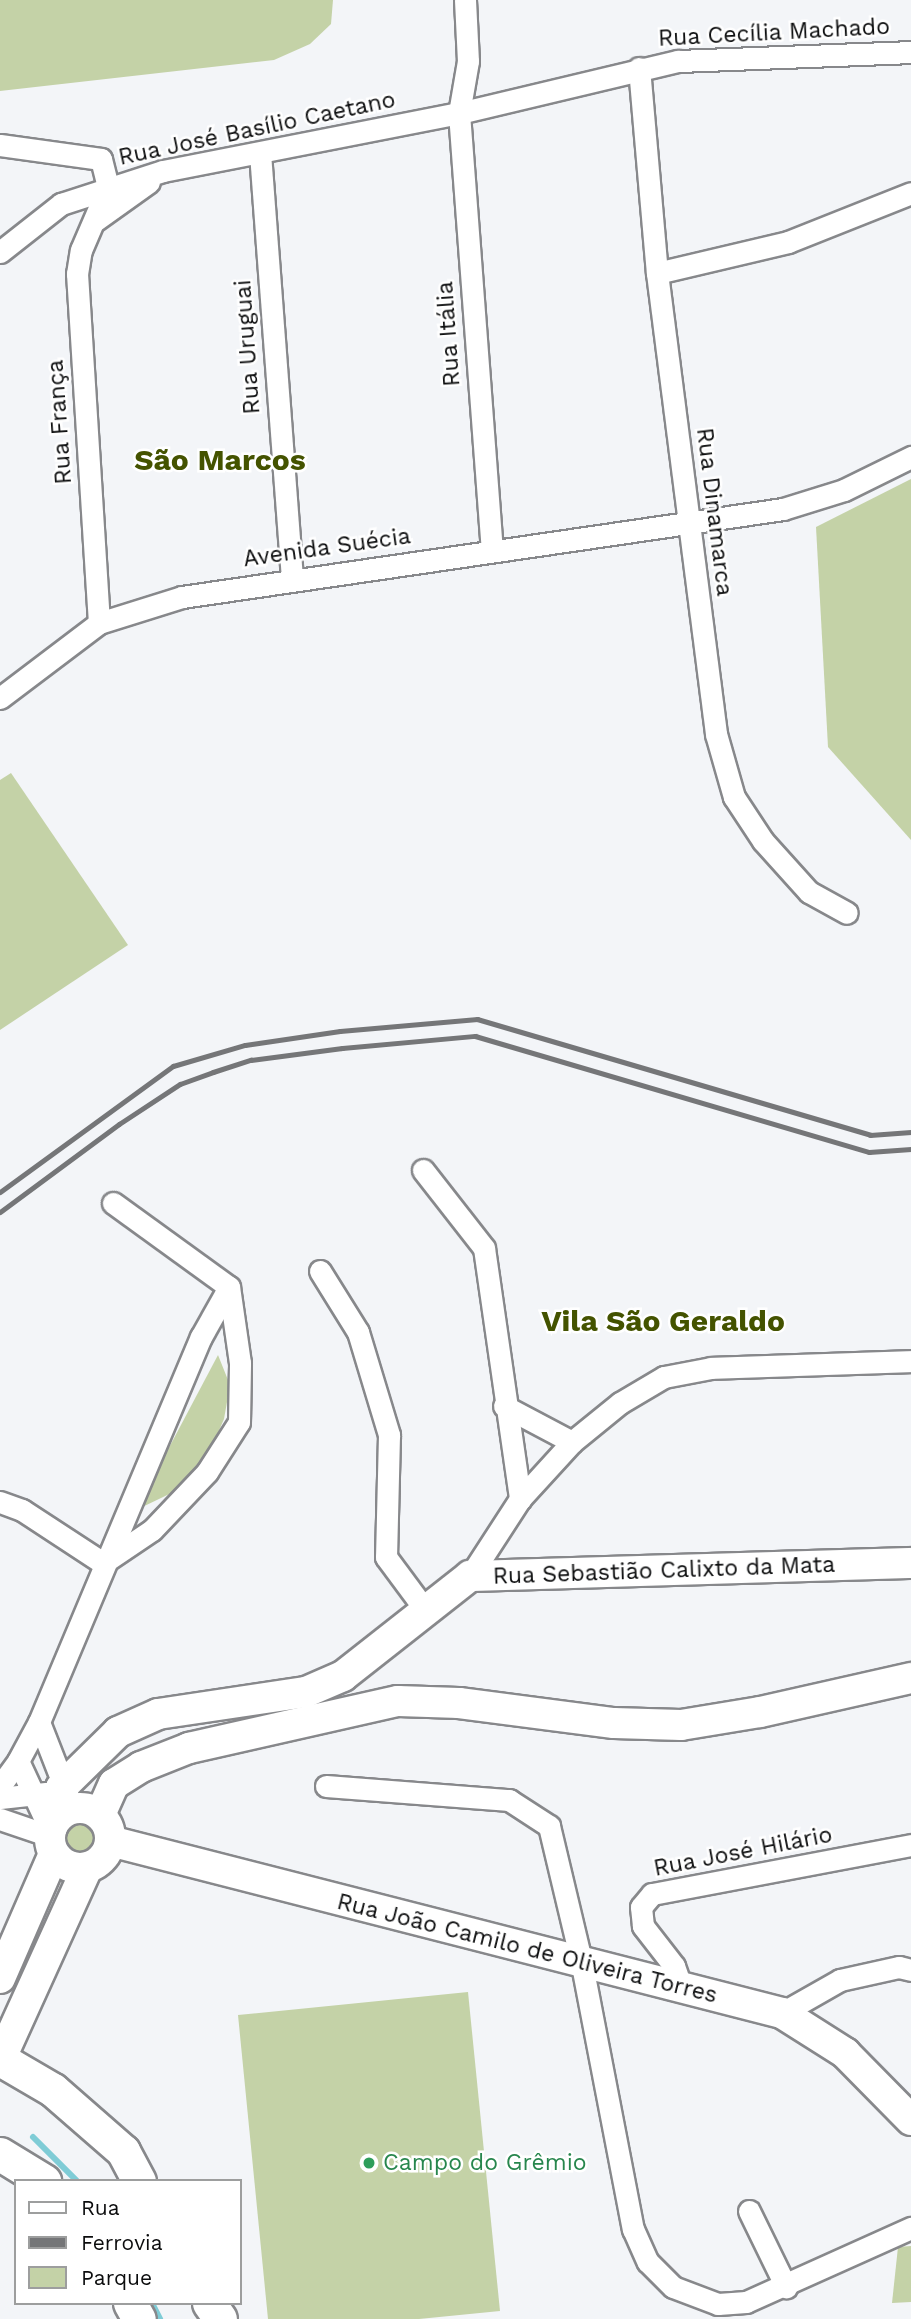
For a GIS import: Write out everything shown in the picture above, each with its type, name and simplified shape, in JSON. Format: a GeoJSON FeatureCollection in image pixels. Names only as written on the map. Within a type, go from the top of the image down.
{"type":"FeatureCollection","features":[{"type":"Feature","properties":{"kind":"main road"},"geometry":{"type":"LineString","coordinates":[[0,2060],[53,2090],[122,2151],[138,2179]]}},
{"type":"Feature","properties":{"kind":"main road"},"geometry":{"type":"LineString","coordinates":[[0,2154],[41,2179]]}},
{"type":"Feature","properties":{"kind":"street"},"geometry":{"type":"LineString","coordinates":[[459,113],[468,61],[465,0]]}},
{"type":"Feature","properties":{"kind":"street","name":"Rua Cecília Machado"},"geometry":{"type":"LineString","coordinates":[[639,68],[678,61],[911,52]]}},
{"type":"Feature","properties":{"kind":"street","name":"Rua José Basílio Caetano"},"geometry":{"type":"LineString","coordinates":[[0,252],[61,204],[163,171],[459,113],[639,68]]}},
{"type":"Feature","properties":{"kind":"street","name":"Rua Dinamarca"},"geometry":{"type":"LineString","coordinates":[[639,68],[657,273],[716,734],[734,797],[763,841],[809,892],[847,913]]}},
{"type":"Feature","properties":{"kind":"street","name":"Rua Itália"},"geometry":{"type":"LineString","coordinates":[[459,113],[492,551]]}},
{"type":"Feature","properties":{"kind":"street"},"geometry":{"type":"LineString","coordinates":[[0,145],[101,159],[108,187]]}},
{"type":"Feature","properties":{"kind":"street","name":"Rua Uruguai"},"geometry":{"type":"LineString","coordinates":[[260,152],[292,579]]}},
{"type":"Feature","properties":{"kind":"street"},"geometry":{"type":"LineString","coordinates":[[94,221],[163,171]]}},
{"type":"Feature","properties":{"kind":"street","name":"Rua França"},"geometry":{"type":"LineString","coordinates":[[99,624],[77,274],[81,250],[108,187]]}},
{"type":"Feature","properties":{"kind":"street"},"geometry":{"type":"LineString","coordinates":[[657,273],[788,242],[911,193]]}},
{"type":"Feature","properties":{"kind":"street","name":"Avenida Suécia"},"geometry":{"type":"LineString","coordinates":[[0,698],[99,624],[182,597],[783,509],[844,490],[911,457]]}},
{"type":"Feature","properties":{"kind":"street"},"geometry":{"type":"LineString","coordinates":[[424,1170],[484,1248],[504,1406],[520,1499]]}},
{"type":"Feature","properties":{"kind":"street"},"geometry":{"type":"LineString","coordinates":[[103,1563],[152,1530],[206,1472],[239,1422],[240,1363],[229,1287],[113,1203]]}},
{"type":"Feature","properties":{"kind":"street"},"geometry":{"type":"LineString","coordinates":[[320,1271],[358,1332],[389,1435],[386,1557],[426,1611]]}},
{"type":"Feature","properties":{"kind":"street"},"geometry":{"type":"LineString","coordinates":[[0,1786],[19,1761],[40,1722],[103,1563],[201,1336],[229,1287]]}},
{"type":"Feature","properties":{"kind":"street"},"geometry":{"type":"LineString","coordinates":[[201,1336],[220,1340],[240,1363]]}},
{"type":"Feature","properties":{"kind":"street"},"geometry":{"type":"LineString","coordinates":[[470,1576],[520,1499],[572,1441],[620,1403],[664,1377],[711,1368],[911,1361]]}},
{"type":"Feature","properties":{"kind":"street"},"geometry":{"type":"LineString","coordinates":[[504,1406],[572,1441]]}},
{"type":"Feature","properties":{"kind":"street"},"geometry":{"type":"LineString","coordinates":[[0,1502],[22,1510],[103,1563]]}},
{"type":"Feature","properties":{"kind":"street","name":"Rua Sebastião Calixto da Mata"},"geometry":{"type":"LineString","coordinates":[[65,1822],[118,1732],[158,1714],[306,1692],[343,1676],[470,1576],[911,1563]]}},
{"type":"Feature","properties":{"kind":"street"},"geometry":{"type":"LineString","coordinates":[[0,1978],[65,1822],[141,1767],[189,1748],[398,1701],[459,1703],[614,1723],[681,1725],[760,1713],[911,1678]]}},
{"type":"Feature","properties":{"kind":"street"},"geometry":{"type":"LineString","coordinates":[[40,1722],[65,1822]]}},
{"type":"Feature","properties":{"kind":"street"},"geometry":{"type":"LineString","coordinates":[[19,1761],[65,1822]]}},
{"type":"Feature","properties":{"kind":"street"},"geometry":{"type":"LineString","coordinates":[[326,1786],[509,1800],[549,1826],[582,1965],[633,2229],[648,2262],[673,2287],[718,2304],[746,2302],[786,2287],[911,2228]]}},
{"type":"Feature","properties":{"kind":"street"},"geometry":{"type":"LineString","coordinates":[[0,1798],[65,1822]]}},
{"type":"Feature","properties":{"kind":"street","name":"Rua João Camilo de Oliveira Torres"},"geometry":{"type":"LineString","coordinates":[[0,1819],[65,1822],[582,1965],[782,2013],[845,2053],[911,2119]]}},
{"type":"Feature","properties":{"kind":"street","name":"Rua João Camilo de Oliveira Torres"},"geometry":{"type":"LineString","coordinates":[[0,2060],[87,1868],[68,1866],[65,1822]]}},
{"type":"Feature","properties":{"kind":"street","name":"Rua José Hilário"},"geometry":{"type":"LineString","coordinates":[[682,1989],[674,1966],[643,1926],[641,1907],[652,1894],[911,1845]]}},
{"type":"Feature","properties":{"kind":"street"},"geometry":{"type":"LineString","coordinates":[[782,2013],[840,1980],[899,1967],[911,1970]]}},
{"type":"Feature","properties":{"kind":"street"},"geometry":{"type":"LineString","coordinates":[[749,2211],[786,2287]]}},
{"type":"Feature","properties":{"kind":"green space"},"geometry":{"type":"Polygon","coordinates":[[[0,0],[333,0],[331,24],[310,44],[274,60],[0,91],[0,0]]]}},
{"type":"Feature","properties":{"kind":"green space"},"geometry":{"type":"Polygon","coordinates":[[[911,479],[911,840],[828,747],[816,527],[911,479]]]}},
{"type":"Feature","properties":{"kind":"green space"},"geometry":{"type":"Polygon","coordinates":[[[11,773],[128,945],[0,1030],[0,780],[11,773]]]}},
{"type":"Feature","properties":{"kind":"green space"},"geometry":{"type":"Polygon","coordinates":[[[218,1355],[230,1385],[224,1419],[208,1456],[184,1487],[136,1510],[218,1355]]]}},
{"type":"Feature","properties":{"kind":"green space"},"geometry":{"type":"Polygon","coordinates":[[[81,1816],[96,1823],[103,1838],[96,1853],[81,1860],[66,1853],[59,1838],[66,1823],[81,1816]]]}},
{"type":"Feature","properties":{"kind":"green space","name":"Campo do Grêmio"},"geometry":{"type":"Polygon","coordinates":[[[468,1992],[500,2311],[419,2319],[268,2319],[238,2015],[468,1992]]]}},
{"type":"Feature","properties":{"kind":"green space"},"geometry":{"type":"Polygon","coordinates":[[[911,2246],[911,2302],[892,2303],[898,2247],[911,2246]]]}},
{"type":"Feature","properties":{"kind":"waterway"},"geometry":{"type":"LineString","coordinates":[[33,2137],[75,2179]]}},
{"type":"Feature","properties":{"kind":"waterway"},"geometry":{"type":"LineString","coordinates":[[153,2305],[160,2319]]}},
{"type":"Feature","properties":{"kind":"railway"},"geometry":{"type":"LineString","coordinates":[[0,1192],[173,1066],[245,1045],[340,1031],[477,1019],[870,1135],[911,1132]]}},
{"type":"Feature","properties":{"kind":"railway"},"geometry":{"type":"LineString","coordinates":[[0,1212],[119,1124],[180,1084],[251,1060],[342,1048],[475,1036],[869,1152],[911,1149]]}},
{"type":"Feature","properties":{"kind":"place","name":"Campo do Grêmio"},"geometry":{"type":"Point","coordinates":[369,2163]}},
{"type":"Feature","properties":{"kind":"district","name":"São Marcos"},"geometry":{"type":"Point","coordinates":[220,460]}},
{"type":"Feature","properties":{"kind":"district","name":"Vila São Geraldo"},"geometry":{"type":"Point","coordinates":[663,1321]}}]}
